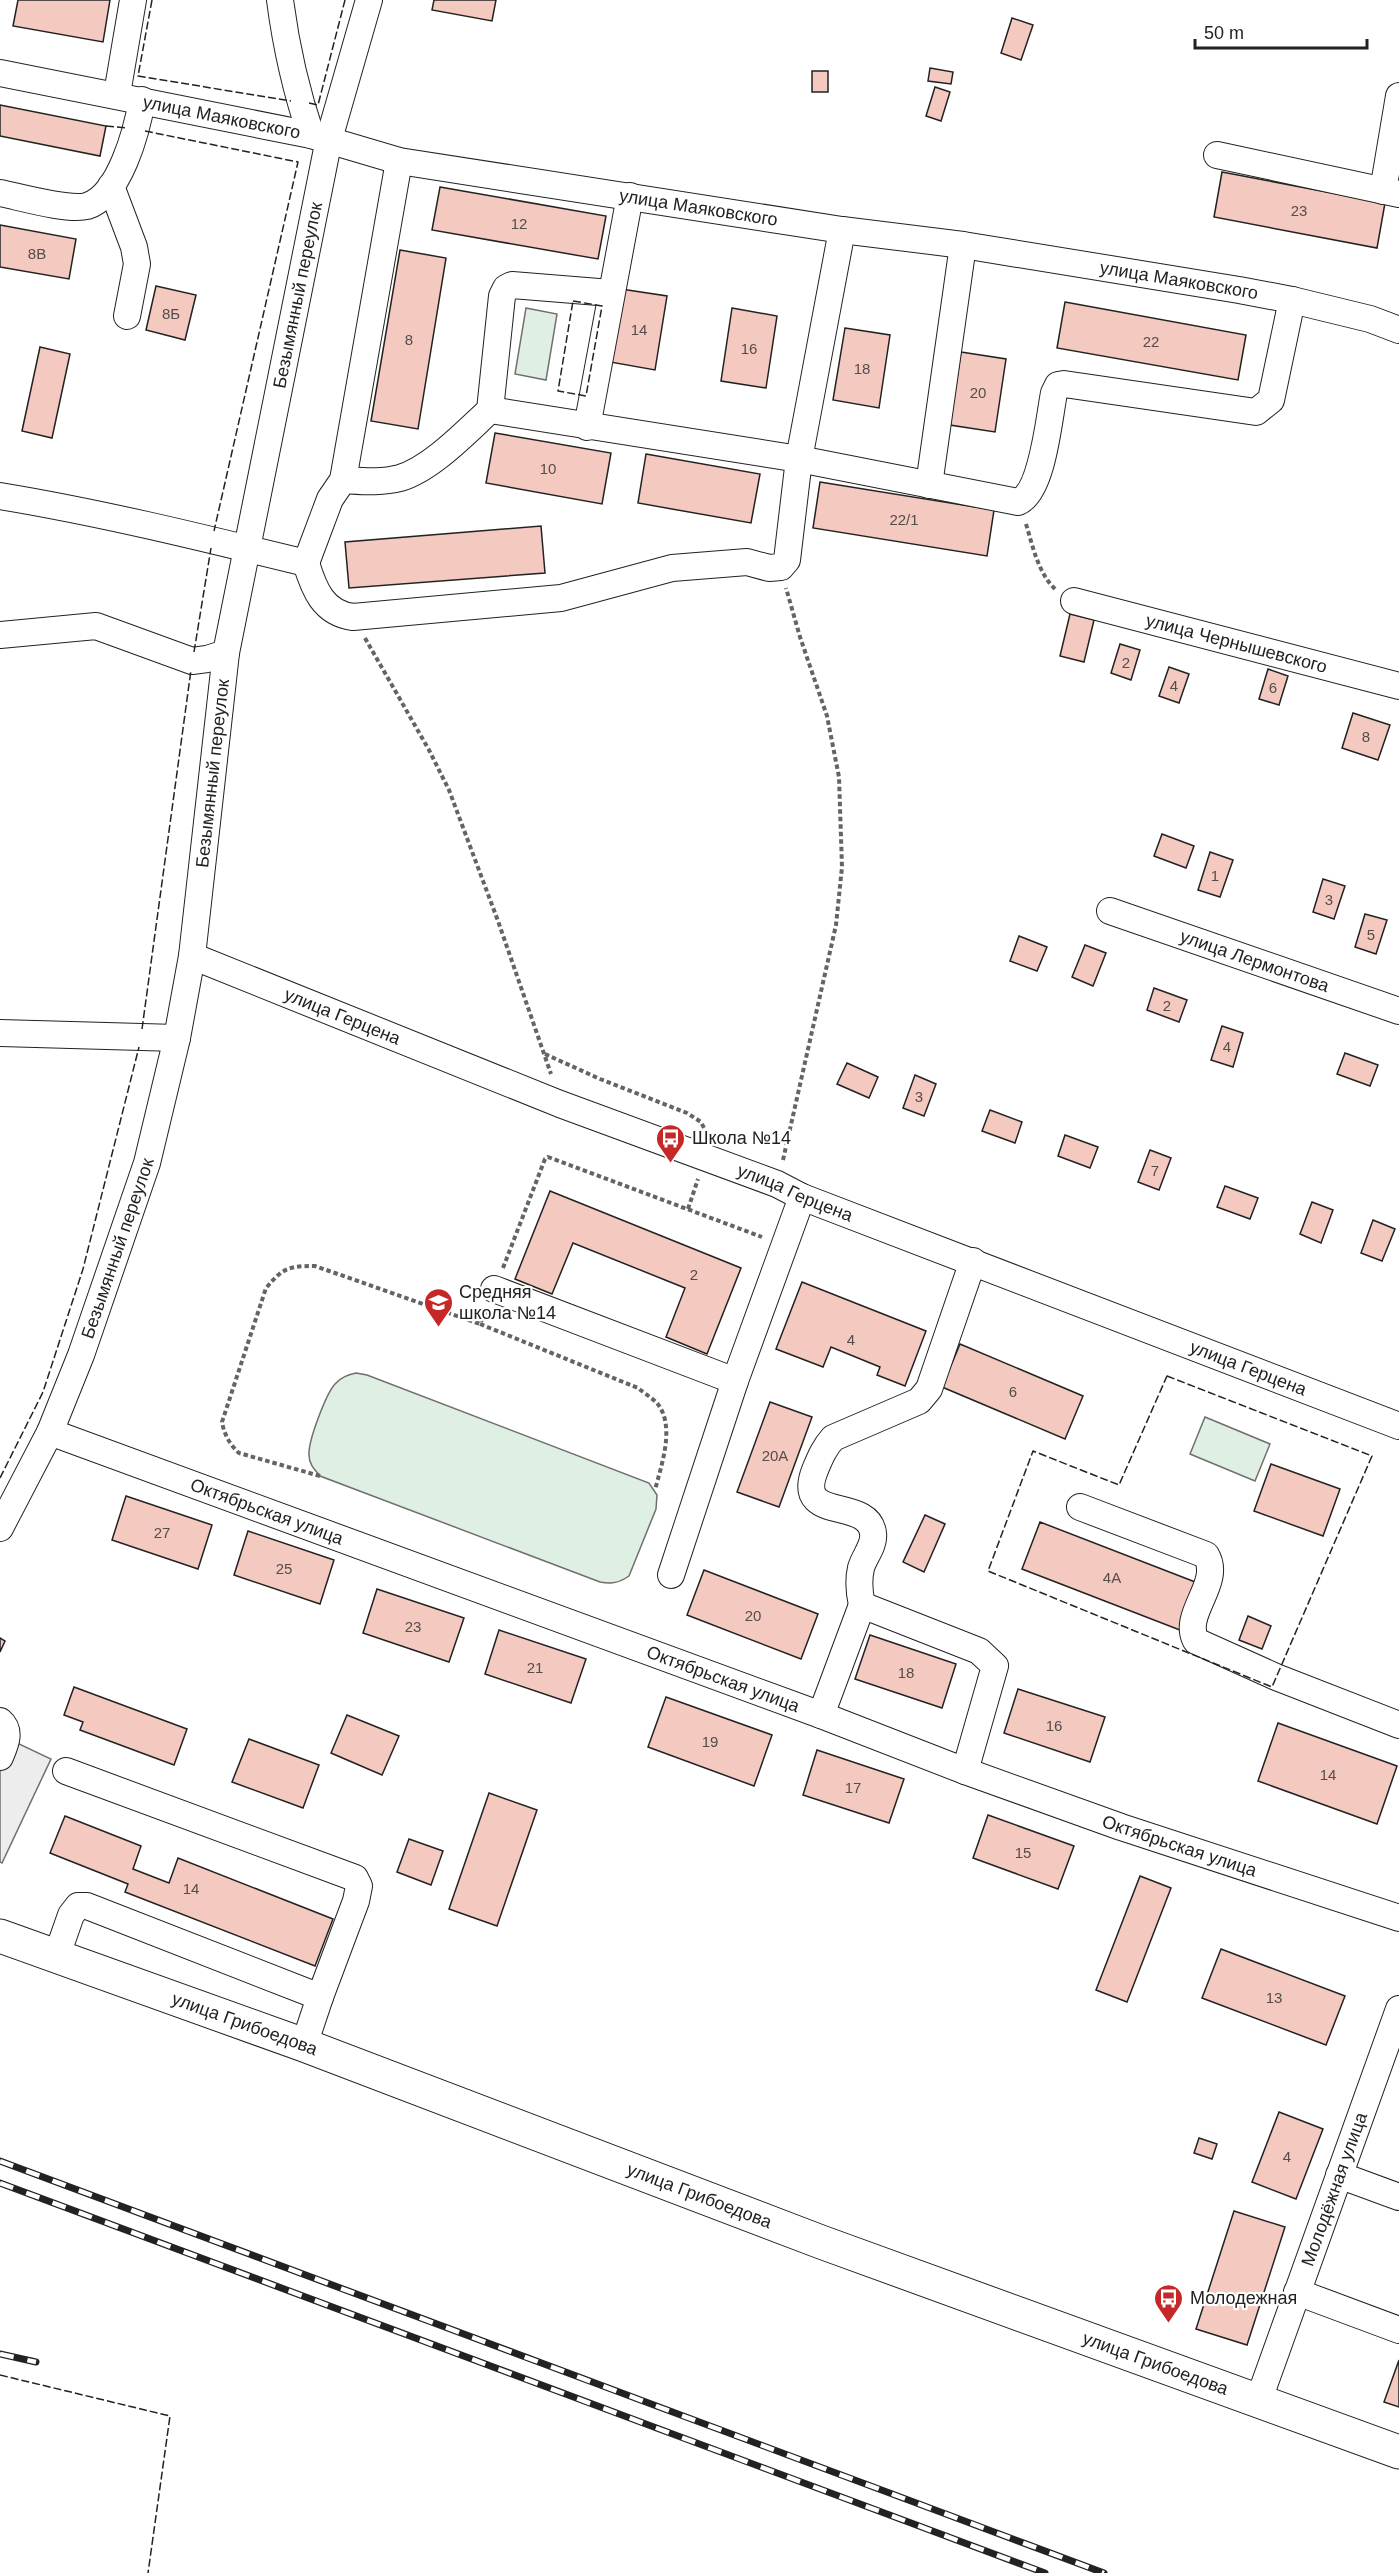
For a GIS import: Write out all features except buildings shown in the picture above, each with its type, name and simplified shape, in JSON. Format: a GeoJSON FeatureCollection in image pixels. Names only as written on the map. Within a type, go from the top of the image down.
{"type":"FeatureCollection","features":[{"type":"Feature","properties":{"kind":"main road","name":"улица Грибоедова"},"geometry":{"type":"LineString","coordinates":[[0,1936],[304,2045],[810,2238],[1399,2452]]}},
{"type":"Feature","properties":{"kind":"street"},"geometry":{"type":"LineString","coordinates":[[117,94],[133,0]]}},
{"type":"Feature","properties":{"kind":"street"},"geometry":{"type":"LineString","coordinates":[[280,0],[285,39],[300,102],[320,137]]}},
{"type":"Feature","properties":{"kind":"street","name":"Безымянный переулок"},"geometry":{"type":"LineString","coordinates":[[2,1521],[50,1432],[81,1355],[147,1163],[177,1038],[192,956],[226,653],[320,137],[369,0]]}},
{"type":"Feature","properties":{"kind":"street","name":"улица Маяковского"},"geometry":{"type":"LineString","coordinates":[[0,73],[117,94],[320,137],[399,161],[842,230],[963,245],[1292,300],[1399,330]]}},
{"type":"Feature","properties":{"kind":"street"},"geometry":{"type":"LineString","coordinates":[[1217,155],[1391,192],[1399,96]]}},
{"type":"Feature","properties":{"kind":"street"},"geometry":{"type":"LineString","coordinates":[[0,193],[51,204],[84,207],[99,201],[111,186],[137,130],[142,100]]}},
{"type":"Feature","properties":{"kind":"street"},"geometry":{"type":"LineString","coordinates":[[399,161],[343,480],[330,499],[306,563],[320,599],[342,615],[353,617],[561,598],[672,568],[747,562],[769,568],[781,567],[787,560],[800,459],[842,230]]}},
{"type":"Feature","properties":{"kind":"street"},"geometry":{"type":"LineString","coordinates":[[111,186],[134,247],[137,264],[127,316]]}},
{"type":"Feature","properties":{"kind":"street"},"geometry":{"type":"LineString","coordinates":[[587,427],[630,196]]}},
{"type":"Feature","properties":{"kind":"street"},"geometry":{"type":"LineString","coordinates":[[928,485],[963,245]]}},
{"type":"Feature","properties":{"kind":"street"},"geometry":{"type":"LineString","coordinates":[[343,480],[371,482],[401,477],[426,464],[464,434],[489,410],[502,296],[506,288],[512,285],[611,293]]}},
{"type":"Feature","properties":{"kind":"street"},"geometry":{"type":"LineString","coordinates":[[489,410],[800,459],[1018,502],[1027,497],[1042,462],[1054,393],[1058,385],[1064,384],[1256,412],[1271,400],[1292,300]]}},
{"type":"Feature","properties":{"kind":"street"},"geometry":{"type":"LineString","coordinates":[[0,496],[75,509],[213,539],[306,563]]}},
{"type":"Feature","properties":{"kind":"street","name":"улица Чернышевского"},"geometry":{"type":"LineString","coordinates":[[1074,601],[1399,686]]}},
{"type":"Feature","properties":{"kind":"street"},"geometry":{"type":"LineString","coordinates":[[0,635],[96,626],[192,661],[226,653]]}},
{"type":"Feature","properties":{"kind":"street","name":"улица Лермонтова"},"geometry":{"type":"LineString","coordinates":[[1110,911],[1399,1011]]}},
{"type":"Feature","properties":{"kind":"street","name":"улица Герцена"},"geometry":{"type":"LineString","coordinates":[[192,956],[560,1104],[777,1184],[802,1197],[1399,1426]]}},
{"type":"Feature","properties":{"kind":"street"},"geometry":{"type":"LineString","coordinates":[[0,1033],[177,1038]]}},
{"type":"Feature","properties":{"kind":"street"},"geometry":{"type":"LineString","coordinates":[[671,1575],[735,1381],[802,1197]]}},
{"type":"Feature","properties":{"kind":"street"},"geometry":{"type":"LineString","coordinates":[[821,1715],[862,1605],[858,1587],[861,1567],[874,1535],[870,1524],[862,1516],[820,1503],[810,1492],[809,1485],[824,1447],[832,1438],[919,1401],[929,1389],[973,1261]]}},
{"type":"Feature","properties":{"kind":"street"},"geometry":{"type":"LineString","coordinates":[[494,1289],[735,1381]]}},
{"type":"Feature","properties":{"kind":"street","name":"Октябрьская улица"},"geometry":{"type":"LineString","coordinates":[[50,1432],[821,1715],[965,1771],[1121,1827],[1399,1918]]}},
{"type":"Feature","properties":{"kind":"street"},"geometry":{"type":"LineString","coordinates":[[1080,1507],[1206,1555],[1211,1563],[1211,1573],[1191,1632],[1196,1641],[1276,1677],[1399,1725]]}},
{"type":"Feature","properties":{"kind":"street"},"geometry":{"type":"LineString","coordinates":[[862,1605],[979,1651],[992,1660],[995,1672],[965,1771]]}},
{"type":"Feature","properties":{"kind":"street"},"geometry":{"type":"LineString","coordinates":[[0,1721],[7,1733],[0,1757]]}},
{"type":"Feature","properties":{"kind":"street"},"geometry":{"type":"LineString","coordinates":[[66,1771],[355,1878],[359,1886],[356,1901],[304,2045]]}},
{"type":"Feature","properties":{"kind":"street"},"geometry":{"type":"LineString","coordinates":[[57,1955],[71,1915],[78,1906],[87,1906],[320,1997]]}},
{"type":"Feature","properties":{"kind":"street","name":"Молодёжная улица"},"geometry":{"type":"LineString","coordinates":[[1258,2402],[1339,2175],[1391,2056],[1399,2009]]}},
{"type":"Feature","properties":{"kind":"street"},"geometry":{"type":"LineString","coordinates":[[1339,2175],[1399,2197]]}},
{"type":"Feature","properties":{"kind":"street"},"geometry":{"type":"LineString","coordinates":[[1297,2292],[1399,2330]]}},
{"type":"Feature","properties":{"kind":"path"},"geometry":{"type":"LineString","coordinates":[[1018,502],[1047,582],[1060,594],[1074,601]]}},
{"type":"Feature","properties":{"kind":"path"},"geometry":{"type":"LineString","coordinates":[[777,1184],[836,924],[842,867],[839,777],[827,716],[800,637],[781,567]]}},
{"type":"Feature","properties":{"kind":"path"},"geometry":{"type":"LineString","coordinates":[[353,617],[429,750],[449,790],[545,1054],[560,1104]]}},
{"type":"Feature","properties":{"kind":"path"},"geometry":{"type":"LineString","coordinates":[[545,1054],[600,1079],[687,1113],[701,1122],[707,1130],[704,1158],[688,1209]]}},
{"type":"Feature","properties":{"kind":"path"},"geometry":{"type":"LineString","coordinates":[[480,1324],[545,1159],[548,1157],[783,1244]]}},
{"type":"Feature","properties":{"kind":"path"},"geometry":{"type":"LineString","coordinates":[[320,1476],[239,1453],[226,1435],[222,1422],[266,1288],[279,1272],[301,1266],[315,1266],[480,1324],[638,1389],[658,1404],[666,1425],[663,1458],[655,1490]]}},
{"type":"Feature","properties":{"kind":"green space"},"geometry":{"type":"Polygon","coordinates":[[[526,308],[557,314],[546,380],[515,374],[526,308]]]}},
{"type":"Feature","properties":{"kind":"green space"},"geometry":{"type":"Polygon","coordinates":[[[356,1373],[367,1375],[649,1483],[657,1495],[656,1509],[629,1576],[615,1582],[600,1582],[320,1476],[309,1458],[311,1439],[318,1418],[335,1384],[342,1378],[356,1373]]]}},
{"type":"Feature","properties":{"kind":"green space"},"geometry":{"type":"Polygon","coordinates":[[[1205,1417],[1270,1444],[1255,1481],[1190,1454],[1205,1417]]]}},
{"type":"Feature","properties":{"kind":"shaded area"},"geometry":{"type":"Polygon","coordinates":[[[0,1735],[51,1759],[2,1863],[0,1862],[0,1735]]]}},
{"type":"Feature","properties":{"kind":"railway"},"geometry":{"type":"LineString","coordinates":[[0,2161],[1104,2573]]}},
{"type":"Feature","properties":{"kind":"railway"},"geometry":{"type":"LineString","coordinates":[[0,2183],[1045,2573]]}},
{"type":"Feature","properties":{"kind":"railway"},"geometry":{"type":"LineString","coordinates":[[0,2354],[36,2362]]}},
{"type":"Feature","properties":{"kind":"fence"},"geometry":{"type":"LineString","coordinates":[[152,0],[138,76],[291,101]]}},
{"type":"Feature","properties":{"kind":"fence"},"geometry":{"type":"LineString","coordinates":[[309,103],[318,105],[345,0]]}},
{"type":"Feature","properties":{"kind":"fence"},"geometry":{"type":"LineString","coordinates":[[106,126],[127,128]]}},
{"type":"Feature","properties":{"kind":"fence"},"geometry":{"type":"LineString","coordinates":[[145,131],[298,162],[214,531]]}},
{"type":"Feature","properties":{"kind":"fence"},"geometry":{"type":"LineString","coordinates":[[573,301],[602,306],[586,396],[558,391],[573,301]]}},
{"type":"Feature","properties":{"kind":"fence"},"geometry":{"type":"LineString","coordinates":[[194,652],[211,548]]}},
{"type":"Feature","properties":{"kind":"fence"},"geometry":{"type":"LineString","coordinates":[[142,1029],[191,670]]}},
{"type":"Feature","properties":{"kind":"fence"},"geometry":{"type":"LineString","coordinates":[[0,1478],[43,1392],[83,1269],[139,1047]]}},
{"type":"Feature","properties":{"kind":"fence"},"geometry":{"type":"LineString","coordinates":[[1167,1376],[1372,1456],[1272,1687],[988,1571],[1033,1451],[1119,1485],[1167,1376]]}},
{"type":"Feature","properties":{"kind":"fence"},"geometry":{"type":"LineString","coordinates":[[0,2375],[170,2416],[148,2573]]}},
{"type":"Feature","properties":{"kind":"place","name":"Школа №14"},"geometry":{"type":"Point","coordinates":[671,1164]}},
{"type":"Feature","properties":{"kind":"place","name":"Средняя школа №14"},"geometry":{"type":"Point","coordinates":[438,1328]}},
{"type":"Feature","properties":{"kind":"place","name":"Молодежная"},"geometry":{"type":"Point","coordinates":[1169,2324]}}]}
